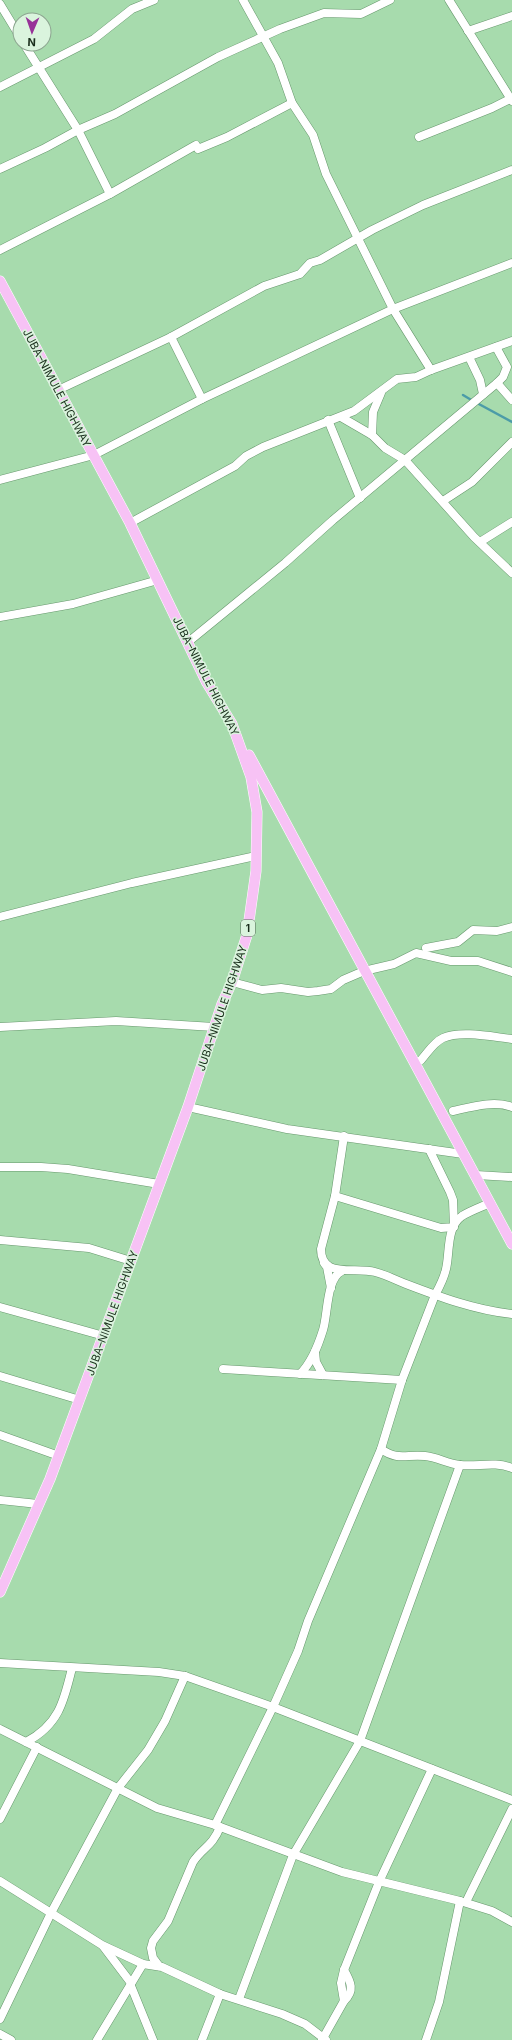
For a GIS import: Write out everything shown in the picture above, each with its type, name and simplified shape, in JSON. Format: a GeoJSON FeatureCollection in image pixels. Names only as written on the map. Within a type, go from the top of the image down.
{"type":"FeatureCollection","features":[{"type":"Feature","properties":{"kind":"main road","name":"JUBA–NIMULE HIGHWAY"},"geometry":{"type":"LineString","coordinates":[[0,281],[130,523],[207,683],[232,724],[251,777],[257,812],[256,871],[247,935],[232,982],[222,1004],[188,1107],[59,1456],[45,1491],[38,1504],[37,1511],[0,1592]]}},
{"type":"Feature","properties":{"kind":"main road"},"geometry":{"type":"LineString","coordinates":[[232,724],[512,1244]]}},
{"type":"Feature","properties":{"kind":"street"},"geometry":{"type":"LineString","coordinates":[[0,87],[94,39],[132,9],[154,0]]}},
{"type":"Feature","properties":{"kind":"street"},"geometry":{"type":"LineString","coordinates":[[243,0],[278,63],[292,103],[313,135],[326,174],[393,309],[431,370]]}},
{"type":"Feature","properties":{"kind":"street"},"geometry":{"type":"LineString","coordinates":[[0,170],[78,130],[115,114],[218,57],[263,36],[324,13],[361,14],[390,0]]}},
{"type":"Feature","properties":{"kind":"street"},"geometry":{"type":"LineString","coordinates":[[419,137],[512,100],[449,0]]}},
{"type":"Feature","properties":{"kind":"street"},"geometry":{"type":"LineString","coordinates":[[0,4],[12,24]]}},
{"type":"Feature","properties":{"kind":"street"},"geometry":{"type":"LineString","coordinates":[[468,30],[512,16]]}},
{"type":"Feature","properties":{"kind":"street"},"geometry":{"type":"LineString","coordinates":[[29,52],[78,130],[110,194]]}},
{"type":"Feature","properties":{"kind":"street"},"geometry":{"type":"LineString","coordinates":[[0,250],[110,194],[197,147],[227,137],[292,103]]}},
{"type":"Feature","properties":{"kind":"street"},"geometry":{"type":"LineString","coordinates":[[58,390],[171,337],[264,286],[300,274],[310,263],[320,260],[423,206],[512,170]]}},
{"type":"Feature","properties":{"kind":"street"},"geometry":{"type":"LineString","coordinates":[[0,480],[94,455],[202,398],[393,309],[512,263]]}},
{"type":"Feature","properties":{"kind":"street"},"geometry":{"type":"LineString","coordinates":[[171,337],[202,398]]}},
{"type":"Feature","properties":{"kind":"street"},"geometry":{"type":"LineString","coordinates":[[130,523],[235,466],[246,456],[263,447],[328,420],[341,417],[366,403],[383,388],[397,379],[416,377],[431,370],[512,341]]}},
{"type":"Feature","properties":{"kind":"street"},"geometry":{"type":"LineString","coordinates":[[187,643],[285,563],[497,383],[503,377],[507,367],[504,359],[496,347]]}},
{"type":"Feature","properties":{"kind":"street"},"geometry":{"type":"LineString","coordinates":[[469,357],[482,386],[483,394]]}},
{"type":"Feature","properties":{"kind":"street"},"geometry":{"type":"LineString","coordinates":[[497,383],[512,400]]}},
{"type":"Feature","properties":{"kind":"street"},"geometry":{"type":"LineString","coordinates":[[372,435],[373,412],[383,388]]}},
{"type":"Feature","properties":{"kind":"street"},"geometry":{"type":"LineString","coordinates":[[341,417],[372,435],[385,448],[405,460],[480,542],[512,573]]}},
{"type":"Feature","properties":{"kind":"street"},"geometry":{"type":"LineString","coordinates":[[328,420],[360,498]]}},
{"type":"Feature","properties":{"kind":"street"},"geometry":{"type":"LineString","coordinates":[[443,501],[472,482],[512,442]]}},
{"type":"Feature","properties":{"kind":"street"},"geometry":{"type":"LineString","coordinates":[[480,542],[512,522]]}},
{"type":"Feature","properties":{"kind":"street"},"geometry":{"type":"LineString","coordinates":[[0,617],[73,604],[158,580]]}},
{"type":"Feature","properties":{"kind":"street"},"geometry":{"type":"LineString","coordinates":[[0,917],[132,883],[256,856]]}},
{"type":"Feature","properties":{"kind":"street"},"geometry":{"type":"LineString","coordinates":[[426,948],[458,942],[473,930],[479,929],[497,931],[512,927]]}},
{"type":"Feature","properties":{"kind":"street"},"geometry":{"type":"LineString","coordinates":[[232,982],[262,990],[281,988],[308,992],[331,989],[343,980],[364,971],[394,964],[412,955],[420,953],[451,961],[478,961],[512,972]]}},
{"type":"Feature","properties":{"kind":"street"},"geometry":{"type":"LineString","coordinates":[[0,1027],[116,1021],[214,1027]]}},
{"type":"Feature","properties":{"kind":"street"},"geometry":{"type":"LineString","coordinates":[[421,1060],[436,1042],[444,1037],[474,1035],[512,1039]]}},
{"type":"Feature","properties":{"kind":"street"},"geometry":{"type":"LineString","coordinates":[[453,1111],[479,1105],[512,1107]]}},
{"type":"Feature","properties":{"kind":"street"},"geometry":{"type":"LineString","coordinates":[[188,1107],[287,1129],[463,1154]]}},
{"type":"Feature","properties":{"kind":"street"},"geometry":{"type":"LineString","coordinates":[[331,1288],[327,1268],[321,1255],[321,1249],[335,1196],[344,1136]]}},
{"type":"Feature","properties":{"kind":"street"},"geometry":{"type":"LineString","coordinates":[[159,1966],[153,1958],[151,1948],[153,1941],[168,1921],[193,1862],[197,1856],[215,1839],[217,1826],[298,1651],[308,1621],[381,1449],[402,1380],[447,1267],[454,1227],[452,1200],[450,1192],[429,1149]]}},
{"type":"Feature","properties":{"kind":"street"},"geometry":{"type":"LineString","coordinates":[[0,1167],[68,1169],[159,1184]]}},
{"type":"Feature","properties":{"kind":"street"},"geometry":{"type":"LineString","coordinates":[[476,1175],[512,1178]]}},
{"type":"Feature","properties":{"kind":"street"},"geometry":{"type":"LineString","coordinates":[[335,1196],[441,1228],[454,1227],[462,1216],[490,1203]]}},
{"type":"Feature","properties":{"kind":"street"},"geometry":{"type":"LineString","coordinates":[[0,1240],[90,1248],[131,1261]]}},
{"type":"Feature","properties":{"kind":"street"},"geometry":{"type":"LineString","coordinates":[[324,1263],[330,1268],[342,1271]]}},
{"type":"Feature","properties":{"kind":"street"},"geometry":{"type":"LineString","coordinates":[[300,1374],[307,1367],[315,1351],[326,1319],[334,1278],[342,1271],[350,1269],[373,1271],[459,1303],[512,1314]]}},
{"type":"Feature","properties":{"kind":"street"},"geometry":{"type":"LineString","coordinates":[[0,1307],[104,1336]]}},
{"type":"Feature","properties":{"kind":"street"},"geometry":{"type":"LineString","coordinates":[[315,1351],[316,1362],[323,1375]]}},
{"type":"Feature","properties":{"kind":"street"},"geometry":{"type":"LineString","coordinates":[[223,1369],[402,1380]]}},
{"type":"Feature","properties":{"kind":"street"},"geometry":{"type":"LineString","coordinates":[[0,1376],[80,1400]]}},
{"type":"Feature","properties":{"kind":"street"},"geometry":{"type":"LineString","coordinates":[[0,1435],[59,1456]]}},
{"type":"Feature","properties":{"kind":"street"},"geometry":{"type":"LineString","coordinates":[[381,1449],[391,1456],[424,1456],[460,1465],[488,1463],[512,1468]]}},
{"type":"Feature","properties":{"kind":"street"},"geometry":{"type":"LineString","coordinates":[[239,1999],[292,1854],[360,1741],[460,1465]]}},
{"type":"Feature","properties":{"kind":"street"},"geometry":{"type":"LineString","coordinates":[[0,1500],[38,1504]]}},
{"type":"Feature","properties":{"kind":"street"},"geometry":{"type":"LineString","coordinates":[[0,1663],[160,1672],[185,1676],[273,1707],[512,1800]]}},
{"type":"Feature","properties":{"kind":"street"},"geometry":{"type":"LineString","coordinates":[[26,1742],[32,1739],[58,1714],[63,1706],[72,1668]]}},
{"type":"Feature","properties":{"kind":"street"},"geometry":{"type":"LineString","coordinates":[[0,2019],[51,1913],[118,1788],[148,1750],[165,1721],[185,1676]]}},
{"type":"Feature","properties":{"kind":"street"},"geometry":{"type":"LineString","coordinates":[[0,1729],[157,1808],[217,1826],[342,1872],[379,1882],[464,1900],[492,1911],[512,1922]]}},
{"type":"Feature","properties":{"kind":"street"},"geometry":{"type":"LineString","coordinates":[[0,1819],[37,1747]]}},
{"type":"Feature","properties":{"kind":"street"},"geometry":{"type":"LineString","coordinates":[[0,1881],[102,1945],[143,1964],[159,1966],[220,1994],[282,2014],[305,2024],[324,2039],[344,2001],[341,1983],[344,1970],[379,1882],[432,1769]]}},
{"type":"Feature","properties":{"kind":"street"},"geometry":{"type":"LineString","coordinates":[[426,2040],[439,2002],[464,1900],[512,1809]]}},
{"type":"Feature","properties":{"kind":"street"},"geometry":{"type":"LineString","coordinates":[[102,1945],[131,1985],[153,2040]]}},
{"type":"Feature","properties":{"kind":"street"},"geometry":{"type":"LineString","coordinates":[[97,2040],[143,1964]]}},
{"type":"Feature","properties":{"kind":"street"},"geometry":{"type":"LineString","coordinates":[[202,2040],[220,1994]]}},
{"type":"Feature","properties":{"kind":"waterway"},"geometry":{"type":"LineString","coordinates":[[463,395],[473,401]]}},
{"type":"Feature","properties":{"kind":"waterway"},"geometry":{"type":"LineString","coordinates":[[477,403],[512,422]]}}]}
